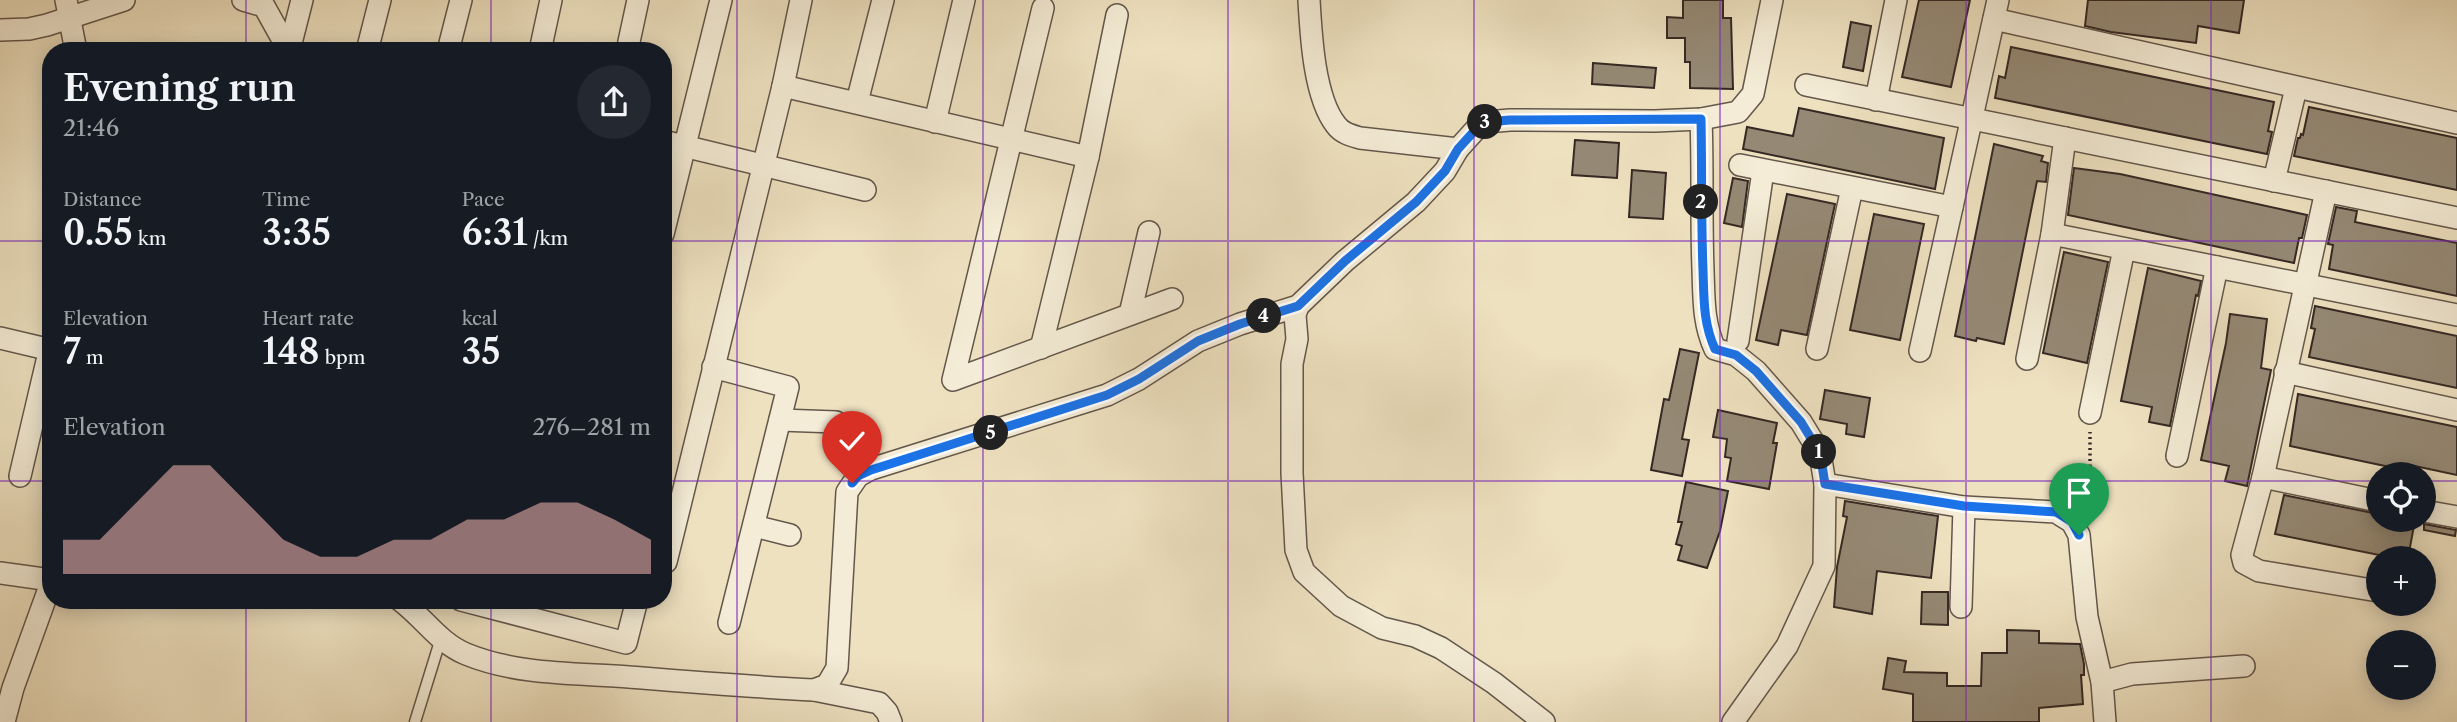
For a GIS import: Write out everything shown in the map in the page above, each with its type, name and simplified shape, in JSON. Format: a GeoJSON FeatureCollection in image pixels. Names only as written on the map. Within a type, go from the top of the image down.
{"type":"FeatureCollection","features":[{"type":"Feature","properties":{"kind":"street"},"geometry":{"type":"LineString","coordinates":[[0,30],[29,29],[67,9],[124,0]]}},
{"type":"Feature","properties":{"kind":"street"},"geometry":{"type":"LineString","coordinates":[[243,0],[264,6],[284,42]]}},
{"type":"Feature","properties":{"kind":"street"},"geometry":{"type":"LineString","coordinates":[[291,42],[302,0]]}},
{"type":"Feature","properties":{"kind":"street"},"geometry":{"type":"LineString","coordinates":[[369,42],[380,0]]}},
{"type":"Feature","properties":{"kind":"street"},"geometry":{"type":"LineString","coordinates":[[450,42],[461,0]]}},
{"type":"Feature","properties":{"kind":"street"},"geometry":{"type":"LineString","coordinates":[[542,42],[551,0]]}},
{"type":"Feature","properties":{"kind":"street"},"geometry":{"type":"LineString","coordinates":[[629,42],[638,0]]}},
{"type":"Feature","properties":{"kind":"street"},"geometry":{"type":"LineString","coordinates":[[721,0],[673,144],[866,190]]}},
{"type":"Feature","properties":{"kind":"street"},"geometry":{"type":"LineString","coordinates":[[672,498],[713,367],[783,86],[801,0]]}},
{"type":"Feature","properties":{"kind":"street"},"geometry":{"type":"LineString","coordinates":[[857,102],[883,0]]}},
{"type":"Feature","properties":{"kind":"street"},"geometry":{"type":"LineString","coordinates":[[935,122],[964,0]]}},
{"type":"Feature","properties":{"kind":"street"},"geometry":{"type":"LineString","coordinates":[[1309,0],[1319,84],[1326,107],[1336,125],[1347,134],[1360,138],[1458,149]]}},
{"type":"Feature","properties":{"kind":"street"},"geometry":{"type":"LineString","coordinates":[[814,690],[827,685],[836,668],[845,504],[847,492],[858,476],[1107,395],[1139,379],[1198,341],[1240,324],[1298,306],[1345,261],[1416,202],[1445,171],[1458,149],[1486,122],[1701,119],[1738,112],[1753,94],[1772,0]]}},
{"type":"Feature","properties":{"kind":"street"},"geometry":{"type":"LineString","coordinates":[[1877,100],[1896,0]]}},
{"type":"Feature","properties":{"kind":"street"},"geometry":{"type":"LineString","coordinates":[[1043,8],[953,380],[1172,299]]}},
{"type":"Feature","properties":{"kind":"street"},"geometry":{"type":"LineString","coordinates":[[67,9],[74,42]]}},
{"type":"Feature","properties":{"kind":"street"},"geometry":{"type":"LineString","coordinates":[[1920,351],[1996,10],[2296,88],[2457,123]]}},
{"type":"Feature","properties":{"kind":"street"},"geometry":{"type":"LineString","coordinates":[[1041,348],[1088,157],[1117,15]]}},
{"type":"Feature","properties":{"kind":"street"},"geometry":{"type":"LineString","coordinates":[[1806,85],[2457,218]]}},
{"type":"Feature","properties":{"kind":"street"},"geometry":{"type":"LineString","coordinates":[[783,86],[1088,157]]}},
{"type":"Feature","properties":{"kind":"street"},"geometry":{"type":"LineString","coordinates":[[2274,181],[2296,88]]}},
{"type":"Feature","properties":{"kind":"street"},"geometry":{"type":"LineString","coordinates":[[1701,119],[1701,226],[1704,314],[1708,333],[1715,349],[1736,355],[1756,371],[1801,422],[1820,453],[1825,484],[1824,566],[1787,646],[1732,722]]}},
{"type":"Feature","properties":{"kind":"street"},"geometry":{"type":"LineString","coordinates":[[2027,359],[2052,234],[2065,138]]}},
{"type":"Feature","properties":{"kind":"street"},"geometry":{"type":"LineString","coordinates":[[1740,165],[1952,207]]}},
{"type":"Feature","properties":{"kind":"street"},"geometry":{"type":"LineString","coordinates":[[1738,341],[1763,171]]}},
{"type":"Feature","properties":{"kind":"street"},"geometry":{"type":"LineString","coordinates":[[1817,349],[1853,188]]}},
{"type":"Feature","properties":{"kind":"street"},"geometry":{"type":"LineString","coordinates":[[2326,191],[2263,477],[2242,555],[2244,563],[2259,571],[2366,589]]}},
{"type":"Feature","properties":{"kind":"street"},"geometry":{"type":"LineString","coordinates":[[1130,314],[1149,232]]}},
{"type":"Feature","properties":{"kind":"street"},"geometry":{"type":"LineString","coordinates":[[2052,234],[2457,316]]}},
{"type":"Feature","properties":{"kind":"street"},"geometry":{"type":"LineString","coordinates":[[2090,413],[2124,249]]}},
{"type":"Feature","properties":{"kind":"street"},"geometry":{"type":"LineString","coordinates":[[2177,456],[2217,267]]}},
{"type":"Feature","properties":{"kind":"street"},"geometry":{"type":"LineString","coordinates":[[1298,306],[1295,315],[1297,339],[1292,364],[1292,494],[1296,550],[1304,572],[1341,606],[1382,628],[1415,636],[1441,648],[1494,683],[1544,722]]}},
{"type":"Feature","properties":{"kind":"street"},"geometry":{"type":"LineString","coordinates":[[0,338],[42,346]]}},
{"type":"Feature","properties":{"kind":"street"},"geometry":{"type":"LineString","coordinates":[[713,367],[788,387],[729,623]]}},
{"type":"Feature","properties":{"kind":"street"},"geometry":{"type":"LineString","coordinates":[[2285,372],[2457,410]]}},
{"type":"Feature","properties":{"kind":"street"},"geometry":{"type":"LineString","coordinates":[[20,475],[42,381]]}},
{"type":"Feature","properties":{"kind":"street"},"geometry":{"type":"LineString","coordinates":[[780,419],[836,422]]}},
{"type":"Feature","properties":{"kind":"street"},"geometry":{"type":"LineString","coordinates":[[2263,477],[2366,498]]}},
{"type":"Feature","properties":{"kind":"street"},"geometry":{"type":"LineString","coordinates":[[1825,484],[1964,506],[2056,512],[2072,522],[2079,535],[2087,617],[2102,682],[2105,722]]}},
{"type":"Feature","properties":{"kind":"street"},"geometry":{"type":"LineString","coordinates":[[1961,607],[1964,506]]}},
{"type":"Feature","properties":{"kind":"street"},"geometry":{"type":"LineString","coordinates":[[2436,513],[2457,517]]}},
{"type":"Feature","properties":{"kind":"street"},"geometry":{"type":"LineString","coordinates":[[754,526],[790,535]]}},
{"type":"Feature","properties":{"kind":"street"},"geometry":{"type":"LineString","coordinates":[[0,573],[42,580]]}},
{"type":"Feature","properties":{"kind":"street"},"geometry":{"type":"LineString","coordinates":[[4,722],[42,606]]}},
{"type":"Feature","properties":{"kind":"street"},"geometry":{"type":"LineString","coordinates":[[410,609],[441,638],[466,654],[521,668],[728,686],[814,690],[878,703],[887,712],[891,722]]}},
{"type":"Feature","properties":{"kind":"street"},"geometry":{"type":"LineString","coordinates":[[496,609],[626,643],[635,609]]}},
{"type":"Feature","properties":{"kind":"street"},"geometry":{"type":"LineString","coordinates":[[2102,682],[2132,674],[2244,666]]}},
{"type":"Feature","properties":{"kind":"lane"},"geometry":{"type":"LineString","coordinates":[[415,722],[441,638]]}},
{"type":"Feature","properties":{"kind":"path"},"geometry":{"type":"LineString","coordinates":[[2072,522],[2090,467],[2090,413]]}},
{"type":"Feature","properties":{"kind":"building"},"geometry":{"type":"Polygon","coordinates":[[[1683,0],[1723,0],[1723,18],[1731,18],[1733,89],[1690,88],[1690,62],[1685,62],[1685,38],[1667,38],[1667,17],[1683,18],[1683,0]]]}},
{"type":"Feature","properties":{"kind":"building"},"geometry":{"type":"Polygon","coordinates":[[[1919,0],[1970,0],[1951,87],[1902,77],[1919,0]]]}},
{"type":"Feature","properties":{"kind":"building"},"geometry":{"type":"Polygon","coordinates":[[[2088,0],[2244,0],[2239,33],[2198,26],[2196,43],[2085,26],[2088,0]]]}},
{"type":"Feature","properties":{"kind":"building"},"geometry":{"type":"Polygon","coordinates":[[[1851,22],[1871,26],[1863,71],[1843,67],[1851,22]]]}},
{"type":"Feature","properties":{"kind":"building"},"geometry":{"type":"Polygon","coordinates":[[[2011,47],[2274,102],[2267,154],[1995,98],[1999,76],[2005,78],[2011,47]]]}},
{"type":"Feature","properties":{"kind":"building"},"geometry":{"type":"Polygon","coordinates":[[[1593,63],[1656,68],[1654,88],[1592,84],[1593,63]]]}},
{"type":"Feature","properties":{"kind":"building"},"geometry":{"type":"Polygon","coordinates":[[[2309,107],[2457,138],[2457,190],[2294,156],[2298,138],[2303,135],[2309,107]]]}},
{"type":"Feature","properties":{"kind":"building"},"geometry":{"type":"Polygon","coordinates":[[[1799,108],[1944,138],[1935,189],[1743,149],[1747,127],[1793,136],[1799,108]]]}},
{"type":"Feature","properties":{"kind":"building"},"geometry":{"type":"Polygon","coordinates":[[[1575,140],[1619,143],[1617,178],[1572,175],[1575,140]]]}},
{"type":"Feature","properties":{"kind":"building"},"geometry":{"type":"Polygon","coordinates":[[[1994,144],[2043,156],[2041,161],[2048,163],[2046,182],[2037,181],[2004,344],[1955,336],[1994,144]]]}},
{"type":"Feature","properties":{"kind":"building"},"geometry":{"type":"Polygon","coordinates":[[[2074,168],[2120,174],[2307,215],[2294,263],[2068,215],[2074,168]]]}},
{"type":"Feature","properties":{"kind":"building"},"geometry":{"type":"Polygon","coordinates":[[[1632,170],[1666,173],[1663,219],[1629,217],[1632,170]]]}},
{"type":"Feature","properties":{"kind":"building"},"geometry":{"type":"Polygon","coordinates":[[[1733,178],[1748,181],[1742,227],[1724,223],[1733,178]]]}},
{"type":"Feature","properties":{"kind":"building"},"geometry":{"type":"Polygon","coordinates":[[[1787,194],[1835,204],[1807,335],[1781,330],[1778,345],[1756,340],[1787,194]]]}},
{"type":"Feature","properties":{"kind":"building"},"geometry":{"type":"Polygon","coordinates":[[[2336,207],[2357,211],[2355,222],[2457,243],[2457,296],[2329,269],[2333,245],[2328,244],[2336,207]]]}},
{"type":"Feature","properties":{"kind":"building"},"geometry":{"type":"Polygon","coordinates":[[[1874,214],[1924,224],[1900,340],[1850,330],[1874,214]]]}},
{"type":"Feature","properties":{"kind":"building"},"geometry":{"type":"Polygon","coordinates":[[[2064,252],[2108,262],[2087,363],[2043,353],[2064,252]]]}},
{"type":"Feature","properties":{"kind":"building"},"geometry":{"type":"Polygon","coordinates":[[[2148,268],[2201,281],[2170,426],[2149,422],[2152,407],[2121,401],[2148,268]]]}},
{"type":"Feature","properties":{"kind":"building"},"geometry":{"type":"Polygon","coordinates":[[[2315,306],[2457,336],[2457,388],[2309,357],[2315,329],[2311,328],[2315,306]]]}},
{"type":"Feature","properties":{"kind":"building"},"geometry":{"type":"Polygon","coordinates":[[[2230,314],[2267,319],[2261,368],[2271,370],[2247,486],[2225,481],[2229,466],[2201,460],[2230,314]]]}},
{"type":"Feature","properties":{"kind":"building"},"geometry":{"type":"Polygon","coordinates":[[[1680,349],[1699,353],[1682,439],[1689,440],[1682,476],[1651,470],[1664,399],[1669,400],[1680,349]]]}},
{"type":"Feature","properties":{"kind":"building"},"geometry":{"type":"Polygon","coordinates":[[[1825,390],[1870,398],[1864,437],[1846,434],[1847,424],[1820,419],[1825,390]]]}},
{"type":"Feature","properties":{"kind":"building"},"geometry":{"type":"Polygon","coordinates":[[[2298,394],[2457,427],[2457,475],[2436,471],[2436,462],[2366,462],[2290,446],[2298,394]]]}},
{"type":"Feature","properties":{"kind":"building"},"geometry":{"type":"Polygon","coordinates":[[[1718,410],[1777,423],[1773,443],[1777,443],[1769,489],[1727,481],[1731,458],[1725,457],[1727,439],[1713,437],[1718,410]]]}},
{"type":"Feature","properties":{"kind":"building"},"geometry":{"type":"Polygon","coordinates":[[[1686,482],[1728,491],[1720,531],[1707,568],[1678,560],[1682,546],[1676,544],[1682,522],[1678,522],[1686,482]]]}},
{"type":"Feature","properties":{"kind":"building"},"geometry":{"type":"Polygon","coordinates":[[[2284,495],[2366,512],[2366,532],[2413,532],[2410,546],[2366,546],[2366,552],[2275,534],[2284,495]]]}},
{"type":"Feature","properties":{"kind":"building"},"geometry":{"type":"Polygon","coordinates":[[[1845,501],[1938,516],[1931,578],[1877,571],[1872,614],[1834,607],[1837,567],[1847,517],[1843,516],[1845,501]]]}},
{"type":"Feature","properties":{"kind":"building"},"geometry":{"type":"Polygon","coordinates":[[[2436,526],[2456,530],[2455,536],[2434,532],[2436,526]]]}},
{"type":"Feature","properties":{"kind":"building"},"geometry":{"type":"Polygon","coordinates":[[[1922,592],[1948,592],[1948,625],[1921,624],[1922,592]]]}},
{"type":"Feature","properties":{"kind":"building"},"geometry":{"type":"Polygon","coordinates":[[[2007,630],[2039,631],[2039,643],[2080,644],[2084,664],[2084,675],[2081,675],[2083,704],[2039,708],[2039,722],[1913,722],[1913,694],[1883,689],[1888,658],[1906,661],[1904,672],[1947,673],[1947,686],[1981,686],[1982,653],[2007,653],[2007,630]]]}},
{"type":"Feature","properties":{"kind":"route"},"geometry":{"type":"LineString","coordinates":[[852,483],[858,476],[871,470],[1107,395],[1165,364],[1198,341],[1240,324],[1298,306],[1345,261],[1416,202],[1445,171],[1458,149],[1486,122],[1701,119],[1701,226],[1704,314],[1708,333],[1715,349],[1736,355],[1756,371],[1801,422],[1820,453],[1825,484],[1964,506],[2056,512],[2072,522],[2079,535]]}}]}
